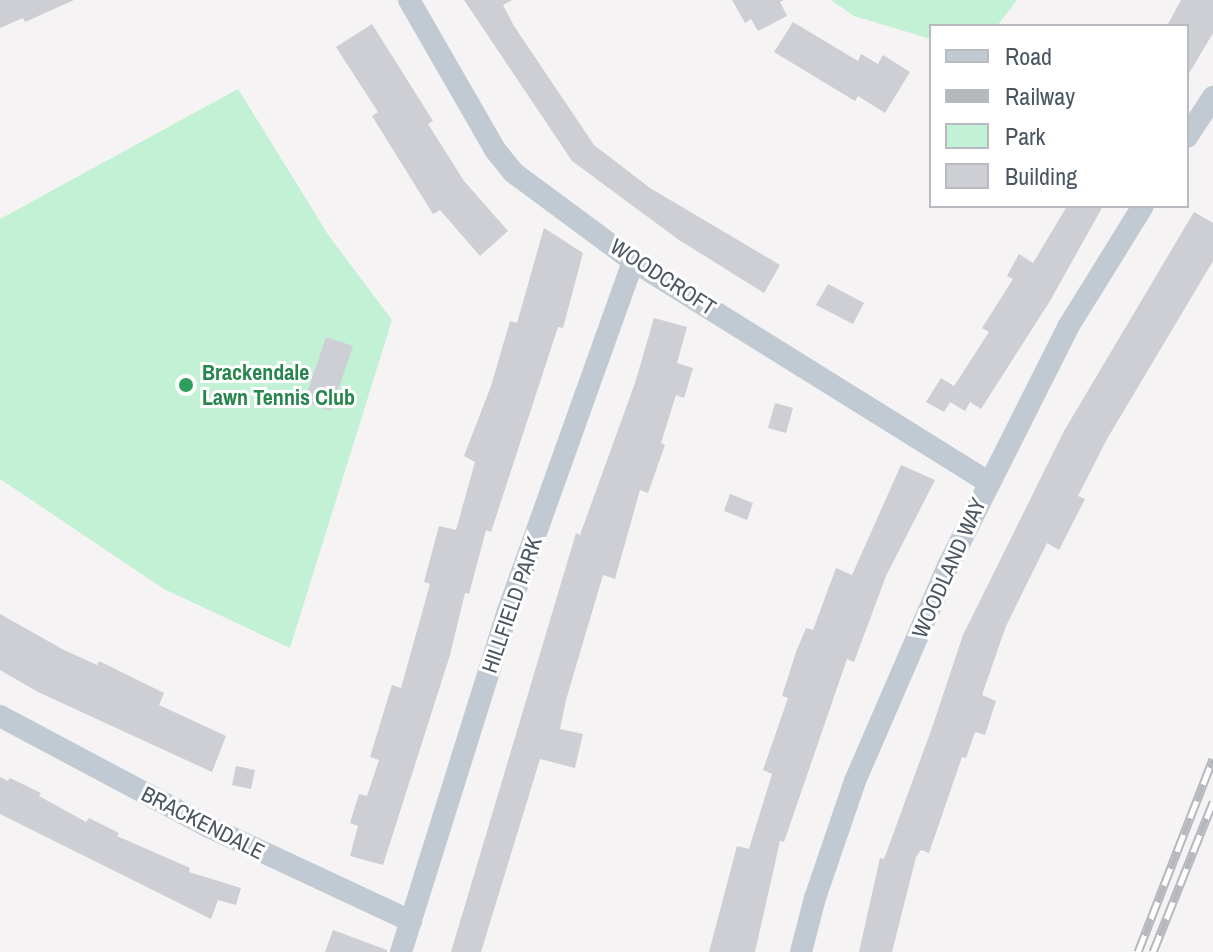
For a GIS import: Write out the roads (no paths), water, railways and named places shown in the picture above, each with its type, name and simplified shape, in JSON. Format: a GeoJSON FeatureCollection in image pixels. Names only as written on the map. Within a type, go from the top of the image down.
{"type":"FeatureCollection","features":[{"type":"Feature","properties":{"kind":"street","name":"WOODCROFT"},"geometry":{"type":"LineString","coordinates":[[409,0],[496,151],[514,173],[633,261],[988,482]]}},
{"type":"Feature","properties":{"kind":"street"},"geometry":{"type":"LineString","coordinates":[[1189,134],[1213,97]]}},
{"type":"Feature","properties":{"kind":"street","name":"WOODLAND WAY"},"geometry":{"type":"LineString","coordinates":[[801,952],[815,898],[855,781],[988,482],[1068,327],[1142,208]]}},
{"type":"Feature","properties":{"kind":"street","name":"HILLFIELD PARK"},"geometry":{"type":"LineString","coordinates":[[401,952],[508,611],[633,261]]}},
{"type":"Feature","properties":{"kind":"street","name":"BRACKENDALE"},"geometry":{"type":"LineString","coordinates":[[0,716],[209,827],[411,921]]}},
{"type":"Feature","properties":{"kind":"railway"},"geometry":{"type":"LineString","coordinates":[[1138,952],[1213,759]]}},
{"type":"Feature","properties":{"kind":"railway"},"geometry":{"type":"LineString","coordinates":[[1153,952],[1213,802]]}},
{"type":"Feature","properties":{"kind":"place","name":"Brackendale Lawn Tennis Club"},"geometry":{"type":"Point","coordinates":[186,385]}}]}
